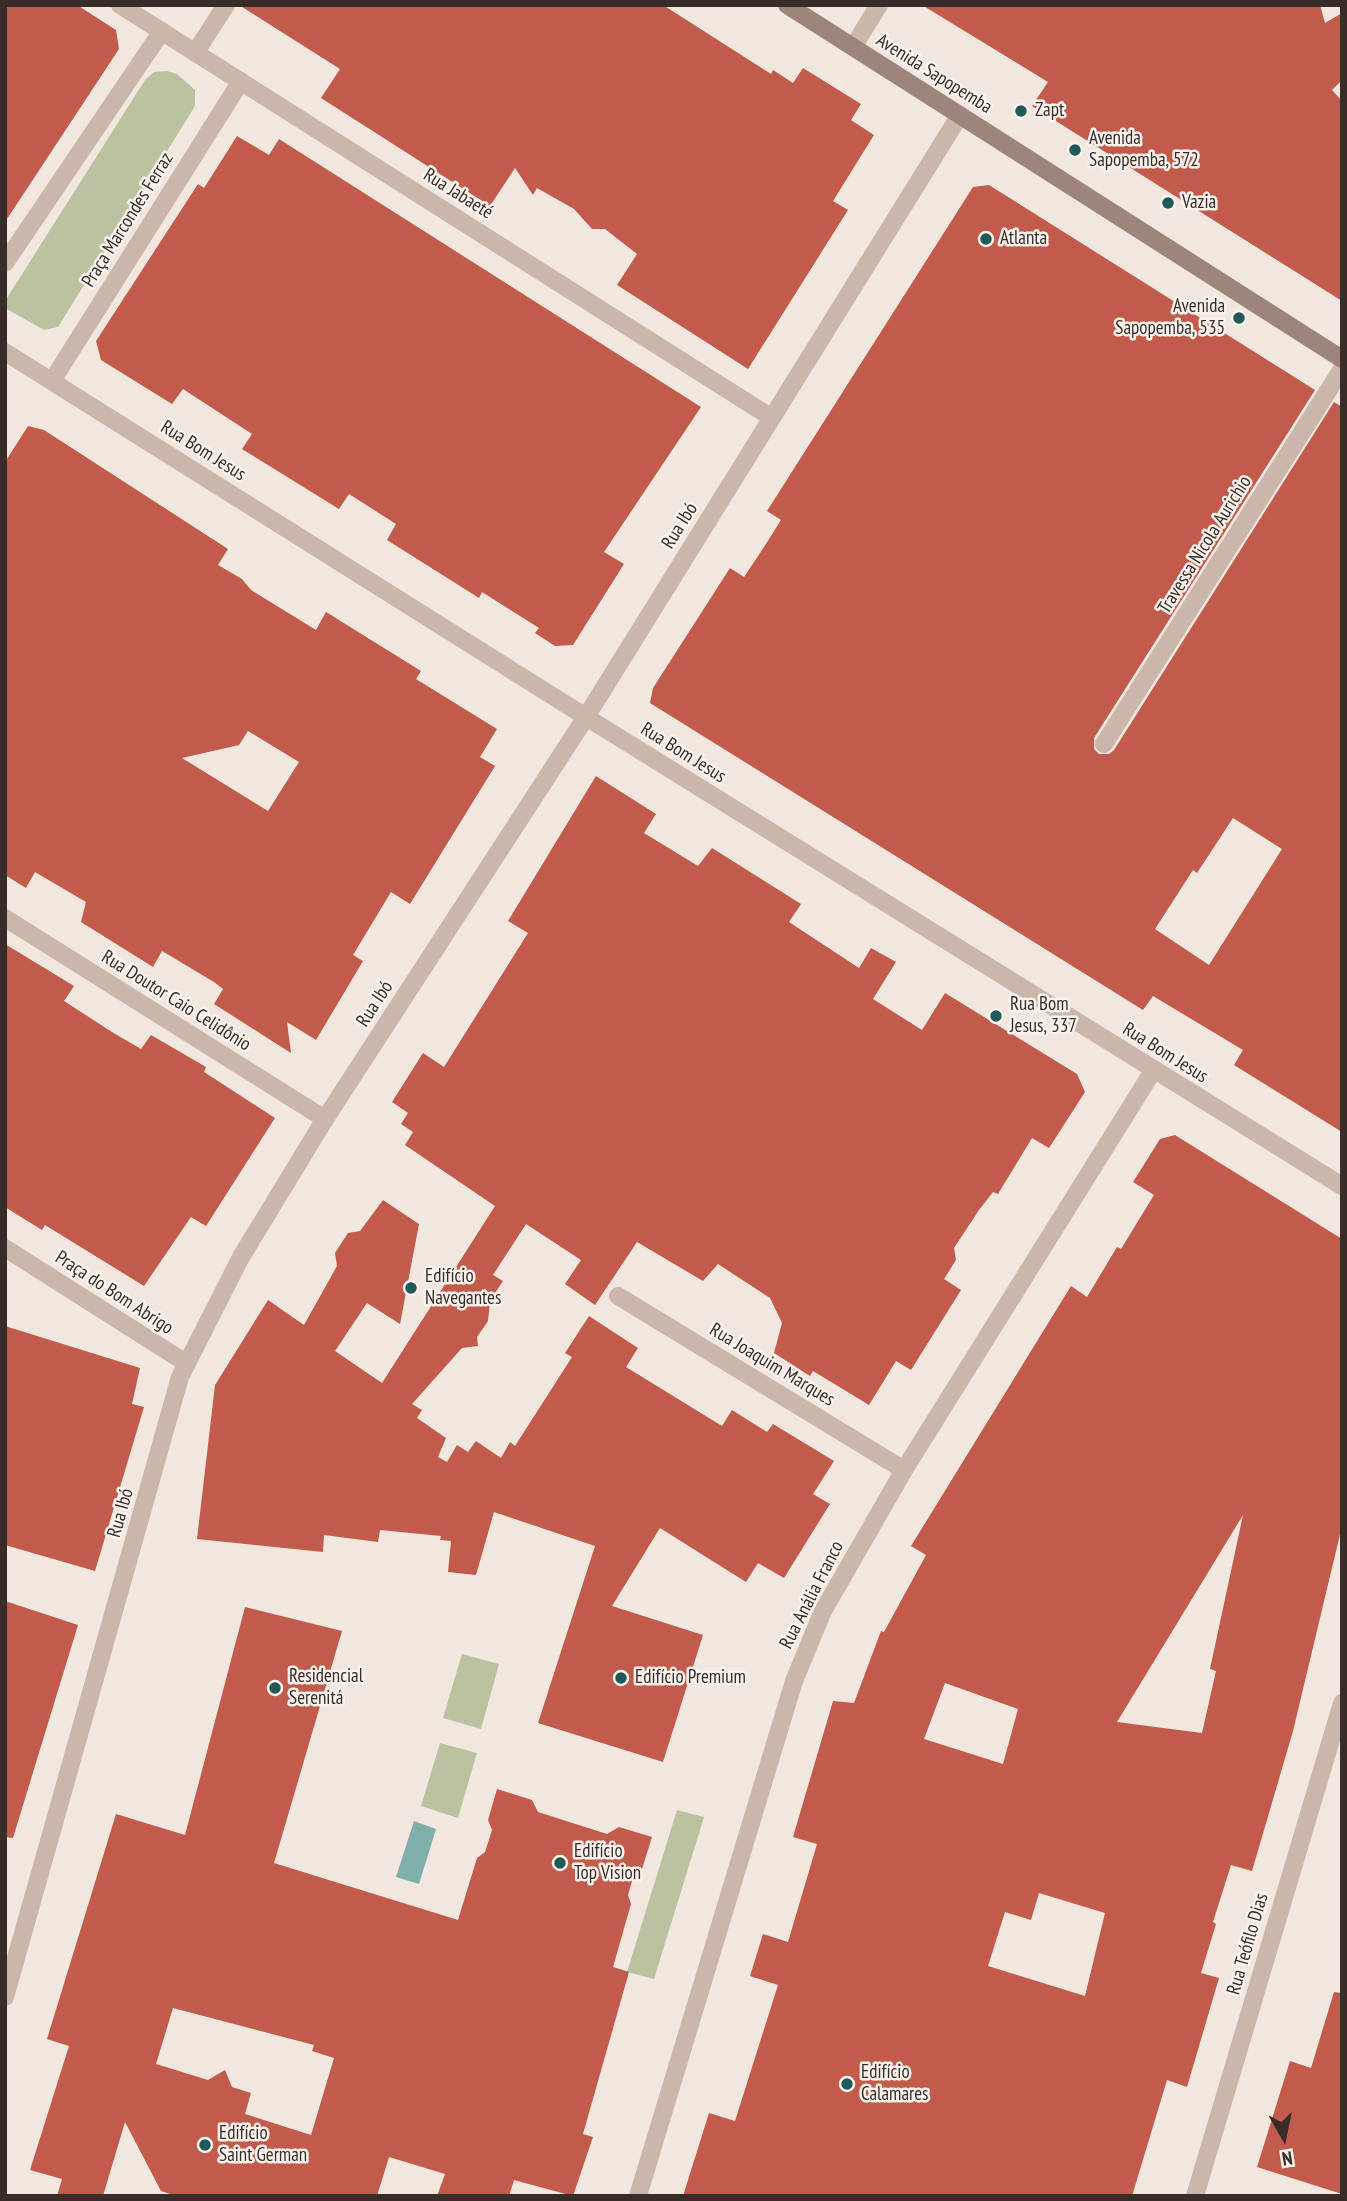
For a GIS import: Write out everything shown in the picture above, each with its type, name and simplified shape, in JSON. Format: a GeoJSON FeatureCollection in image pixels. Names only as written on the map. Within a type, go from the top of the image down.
{"type":"FeatureCollection","features":[{"type":"Feature","properties":{"kind":"main road","name":"Avenida Sapopemba"},"geometry":{"type":"LineString","coordinates":[[787,5],[1342,359]]}},
{"type":"Feature","properties":{"kind":"street","name":"Rua Jabaeté"},"geometry":{"type":"LineString","coordinates":[[120,5],[772,418]]}},
{"type":"Feature","properties":{"kind":"street"},"geometry":{"type":"LineString","coordinates":[[195,53],[226,5]]}},
{"type":"Feature","properties":{"kind":"street"},"geometry":{"type":"LineString","coordinates":[[853,47],[879,5]]}},
{"type":"Feature","properties":{"kind":"street"},"geometry":{"type":"LineString","coordinates":[[5,263],[162,31]]}},
{"type":"Feature","properties":{"kind":"street","name":"Praça Marcondes Ferraz"},"geometry":{"type":"LineString","coordinates":[[52,380],[241,81]]}},
{"type":"Feature","properties":{"kind":"street","name":"Rua Ibó"},"geometry":{"type":"LineString","coordinates":[[5,1997],[186,1363],[241,1257],[325,1119],[586,718],[960,115]]}},
{"type":"Feature","properties":{"kind":"street","name":"Rua Bom Jesus"},"geometry":{"type":"LineString","coordinates":[[7,357],[52,380],[586,718],[1342,1186]]}},
{"type":"Feature","properties":{"kind":"street","name":"Travessa Nicola Aurichio"},"geometry":{"type":"LineString","coordinates":[[1104,744],[1342,369]]}},
{"type":"Feature","properties":{"kind":"street","name":"Rua Doutor Caio Celidônio"},"geometry":{"type":"LineString","coordinates":[[5,918],[325,1119]]}},
{"type":"Feature","properties":{"kind":"street","name":"Rua Anália Franco"},"geometry":{"type":"LineString","coordinates":[[638,2196],[794,1681],[823,1611],[904,1469],[1153,1070]]}},
{"type":"Feature","properties":{"kind":"street","name":"Praça do Bom Abrigo"},"geometry":{"type":"LineString","coordinates":[[10,1255],[186,1363]]}},
{"type":"Feature","properties":{"kind":"street","name":"Rua Joaquim Marques"},"geometry":{"type":"LineString","coordinates":[[618,1296],[904,1469]]}},
{"type":"Feature","properties":{"kind":"street","name":"Rua Teófilo Dias"},"geometry":{"type":"LineString","coordinates":[[1195,2196],[1342,1703]]}},
{"type":"Feature","properties":{"kind":"green space"},"geometry":{"type":"Polygon","coordinates":[[[167,71],[177,74],[195,90],[195,106],[58,327],[44,330],[5,308],[5,301],[145,80],[154,72],[167,71]]]}},
{"type":"Feature","properties":{"kind":"green space"},"geometry":{"type":"Polygon","coordinates":[[[462,1654],[499,1664],[481,1729],[443,1718],[462,1654]]]}},
{"type":"Feature","properties":{"kind":"green space"},"geometry":{"type":"Polygon","coordinates":[[[440,1743],[477,1753],[458,1818],[421,1806],[440,1743]]]}},
{"type":"Feature","properties":{"kind":"green space"},"geometry":{"type":"Polygon","coordinates":[[[677,1810],[704,1817],[654,1979],[627,1972],[677,1810]]]}},
{"type":"Feature","properties":{"kind":"water"},"geometry":{"type":"Polygon","coordinates":[[[414,1821],[436,1829],[419,1884],[396,1877],[414,1821]]]}},
{"type":"Feature","properties":{"kind":"building"},"geometry":{"type":"Polygon","coordinates":[[[5,5],[77,5],[116,30],[119,49],[5,222],[5,5]]]}},
{"type":"Feature","properties":{"kind":"building"},"geometry":{"type":"Polygon","coordinates":[[[239,5],[663,5],[771,74],[773,70],[793,83],[803,68],[861,104],[851,120],[874,135],[833,201],[848,210],[748,369],[617,285],[637,254],[605,229],[592,229],[574,209],[537,188],[533,195],[515,168],[490,206],[321,98],[340,69],[239,5]]]}},
{"type":"Feature","properties":{"kind":"building"},"geometry":{"type":"Polygon","coordinates":[[[922,5],[1320,5],[1325,23],[1342,13],[1342,80],[1332,90],[1342,101],[1342,301],[1032,106],[1048,82],[922,5]]]}},
{"type":"Feature","properties":{"kind":"building"},"geometry":{"type":"Polygon","coordinates":[[[237,136],[269,155],[279,139],[701,407],[604,552],[624,564],[573,645],[555,646],[535,633],[539,628],[482,592],[479,598],[387,540],[396,524],[349,494],[339,509],[242,449],[252,434],[183,389],[172,404],[101,360],[96,341],[198,184],[204,188],[237,136]]]}},
{"type":"Feature","properties":{"kind":"building"},"geometry":{"type":"Polygon","coordinates":[[[989,185],[1315,390],[1094,738],[1094,749],[1099,754],[1109,754],[1114,750],[1334,402],[1342,407],[1342,1132],[1234,1065],[1243,1050],[1153,996],[1143,1010],[650,703],[653,688],[730,568],[744,577],[781,520],[767,511],[973,187],[989,185]],[[1233,818],[1197,873],[1193,870],[1155,929],[1209,965],[1282,849],[1233,818]]]}},
{"type":"Feature","properties":{"kind":"building"},"geometry":{"type":"Polygon","coordinates":[[[28,426],[44,430],[228,549],[218,565],[242,579],[251,590],[316,630],[326,612],[421,671],[416,679],[497,729],[480,757],[495,766],[410,904],[391,892],[353,955],[363,961],[316,1040],[287,1022],[291,1053],[214,1004],[223,989],[214,982],[162,951],[153,967],[81,922],[86,902],[35,872],[26,888],[5,875],[5,462],[28,426]],[[248,731],[239,745],[182,758],[268,811],[299,762],[248,731]]]}},
{"type":"Feature","properties":{"kind":"building"},"geometry":{"type":"Polygon","coordinates":[[[596,776],[656,814],[644,833],[698,866],[712,848],[801,904],[789,922],[859,968],[871,948],[896,962],[873,999],[922,1030],[945,993],[1077,1074],[1085,1092],[1049,1148],[1032,1138],[998,1194],[993,1192],[979,1210],[954,1248],[956,1260],[944,1279],[961,1290],[911,1370],[896,1361],[869,1405],[813,1371],[810,1376],[774,1353],[782,1323],[770,1298],[718,1264],[703,1281],[637,1242],[595,1305],[565,1284],[581,1260],[526,1224],[493,1275],[503,1281],[490,1301],[488,1321],[477,1337],[478,1346],[462,1348],[412,1404],[422,1410],[417,1418],[446,1438],[438,1457],[447,1462],[457,1445],[468,1452],[476,1441],[501,1458],[510,1442],[515,1446],[572,1357],[565,1353],[589,1316],[638,1348],[626,1367],[722,1426],[732,1410],[767,1432],[773,1424],[834,1461],[813,1494],[830,1504],[784,1578],[758,1563],[746,1582],[660,1528],[612,1606],[703,1635],[663,1762],[538,1723],[595,1546],[494,1512],[476,1575],[448,1572],[451,1541],[440,1540],[441,1536],[380,1530],[378,1542],[324,1535],[323,1552],[197,1539],[215,1385],[268,1300],[304,1325],[337,1266],[335,1253],[348,1233],[360,1231],[383,1200],[419,1224],[400,1324],[367,1303],[335,1351],[382,1383],[495,1206],[405,1145],[413,1132],[401,1124],[408,1113],[392,1102],[423,1053],[444,1067],[528,933],[508,921],[596,776]]]}},
{"type":"Feature","properties":{"kind":"building"},"geometry":{"type":"Polygon","coordinates":[[[5,944],[74,986],[64,1001],[112,1032],[141,1049],[151,1035],[206,1067],[204,1072],[275,1118],[206,1226],[191,1217],[144,1286],[45,1225],[42,1230],[5,1207],[5,944]]]}},
{"type":"Feature","properties":{"kind":"building"},"geometry":{"type":"Polygon","coordinates":[[[1175,1135],[1342,1239],[1342,1526],[1293,1731],[1252,1871],[1231,1865],[1213,1922],[1216,1924],[1201,1973],[1219,1978],[1187,2087],[1167,2080],[1132,2196],[683,2196],[709,2113],[735,2121],[778,1985],[750,1976],[763,1934],[788,1942],[817,1844],[793,1837],[833,1701],[854,1703],[881,1631],[884,1632],[926,1555],[911,1546],[1071,1286],[1087,1297],[1117,1247],[1121,1249],[1154,1195],[1133,1182],[1160,1139],[1175,1135]],[[1243,1515],[1117,1722],[1202,1733],[1216,1671],[1210,1669],[1243,1515]],[[945,1683],[924,1739],[1003,1764],[1018,1709],[945,1683]],[[1039,1893],[1031,1920],[1005,1912],[988,1966],[1085,1996],[1105,1913],[1039,1893]]]}},
{"type":"Feature","properties":{"kind":"building"},"geometry":{"type":"Polygon","coordinates":[[[5,1326],[140,1368],[132,1404],[144,1407],[95,1571],[5,1545],[5,1326]]]}},
{"type":"Feature","properties":{"kind":"building"},"geometry":{"type":"Polygon","coordinates":[[[5,1601],[78,1625],[13,1838],[5,1837],[5,1601]]]}},
{"type":"Feature","properties":{"kind":"building"},"geometry":{"type":"Polygon","coordinates":[[[245,1607],[342,1631],[274,1863],[458,1920],[477,1858],[485,1852],[492,1830],[488,1820],[497,1789],[532,1800],[538,1812],[607,1834],[619,1827],[652,1837],[642,1869],[634,1874],[628,1895],[631,1904],[613,1967],[629,1972],[583,2134],[593,2137],[573,2196],[514,2180],[509,2196],[437,2196],[445,2174],[389,2157],[377,2196],[176,2196],[161,2191],[125,2122],[103,2196],[57,2196],[62,2179],[30,2170],[69,2046],[47,2039],[116,1814],[185,1835],[245,1607]],[[173,2008],[156,2064],[208,2080],[225,2070],[232,2087],[251,2093],[245,2114],[311,2135],[334,2058],[312,2051],[314,2045],[173,2008]]]}},
{"type":"Feature","properties":{"kind":"building"},"geometry":{"type":"Polygon","coordinates":[[[1334,1992],[1342,1993],[1342,2194],[1257,2167],[1290,2061],[1311,2068],[1334,1992]]]}},
{"type":"Feature","properties":{"kind":"place","name":"Zapt"},"geometry":{"type":"Point","coordinates":[1021,111]}},
{"type":"Feature","properties":{"kind":"place","name":"Avenida Sapopemba, 572"},"geometry":{"type":"Point","coordinates":[1075,150]}},
{"type":"Feature","properties":{"kind":"place","name":"Vazia"},"geometry":{"type":"Point","coordinates":[1168,203]}},
{"type":"Feature","properties":{"kind":"place","name":"Atlanta"},"geometry":{"type":"Point","coordinates":[986,239]}},
{"type":"Feature","properties":{"kind":"place","name":"Avenida Sapopemba, 535"},"geometry":{"type":"Point","coordinates":[1239,318]}},
{"type":"Feature","properties":{"kind":"place","name":"Rua Bom Jesus, 337"},"geometry":{"type":"Point","coordinates":[996,1016]}},
{"type":"Feature","properties":{"kind":"place","name":"Edifício Navegantes"},"geometry":{"type":"Point","coordinates":[411,1288]}},
{"type":"Feature","properties":{"kind":"place","name":"Edifício Premium"},"geometry":{"type":"Point","coordinates":[621,1678]}},
{"type":"Feature","properties":{"kind":"place","name":"Residencial Serenitá"},"geometry":{"type":"Point","coordinates":[275,1688]}},
{"type":"Feature","properties":{"kind":"place","name":"Edifício Top Vision"},"geometry":{"type":"Point","coordinates":[560,1863]}},
{"type":"Feature","properties":{"kind":"place","name":"Edifício Calamares"},"geometry":{"type":"Point","coordinates":[847,2084]}},
{"type":"Feature","properties":{"kind":"place","name":"Edifício Saint German"},"geometry":{"type":"Point","coordinates":[205,2145]}}]}
